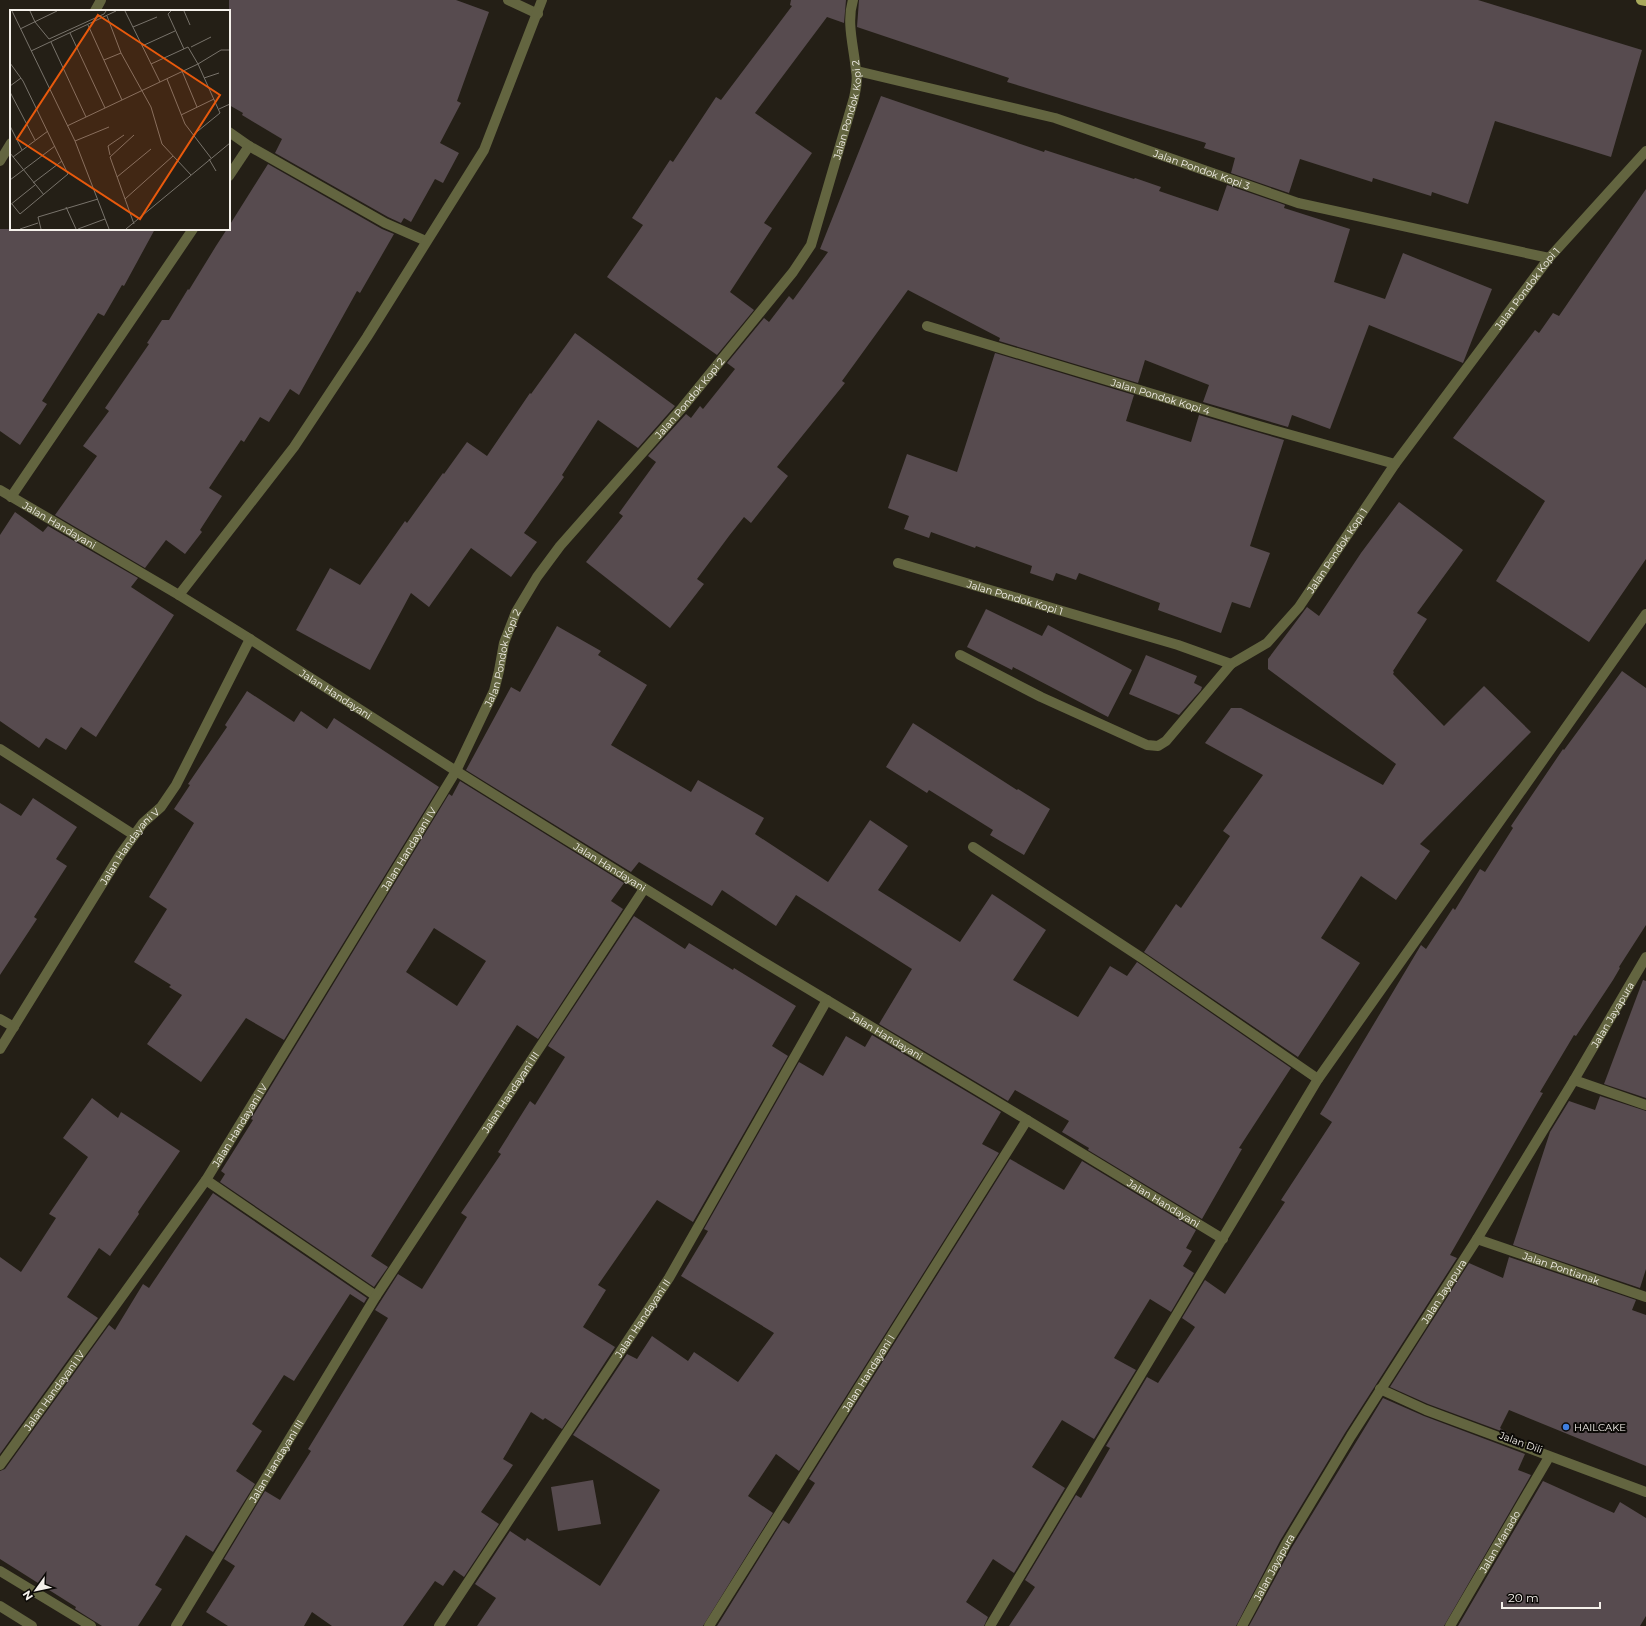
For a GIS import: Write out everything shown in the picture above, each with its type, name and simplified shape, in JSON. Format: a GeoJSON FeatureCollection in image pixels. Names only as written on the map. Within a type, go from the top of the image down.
{"type":"FeatureCollection","features":[{"type":"Feature","properties":{"kind":"main road"},"geometry":{"type":"LineString","coordinates":[[1641,0],[1646,1]]}},
{"type":"Feature","properties":{"kind":"street"},"geometry":{"type":"LineString","coordinates":[[96,10],[101,0]]}},
{"type":"Feature","properties":{"kind":"street"},"geometry":{"type":"LineString","coordinates":[[508,0],[538,14]]}},
{"type":"Feature","properties":{"kind":"street"},"geometry":{"type":"LineString","coordinates":[[179,595],[294,447],[366,337],[484,150],[538,14],[542,0]]}},
{"type":"Feature","properties":{"kind":"street","name":"Jalan Pondok Kopi 2"},"geometry":{"type":"LineString","coordinates":[[456,771],[494,691],[504,643],[516,612],[537,577],[560,546],[682,408],[793,272],[811,245],[857,84],[850,38],[851,7],[853,0]]}},
{"type":"Feature","properties":{"kind":"street","name":"Jalan Pondok Kopi 3"},"geometry":{"type":"LineString","coordinates":[[856,71],[1055,118],[1298,203],[1549,258]]}},
{"type":"Feature","properties":{"kind":"street"},"geometry":{"type":"LineString","coordinates":[[230,133],[250,146],[385,223],[426,241]]}},
{"type":"Feature","properties":{"kind":"street"},"geometry":{"type":"LineString","coordinates":[[0,161],[10,145]]}},
{"type":"Feature","properties":{"kind":"street"},"geometry":{"type":"LineString","coordinates":[[230,175],[250,146]]}},
{"type":"Feature","properties":{"kind":"street","name":"Jalan Pondok Kopi 1"},"geometry":{"type":"LineString","coordinates":[[898,563],[1178,645],[1231,664],[1267,643],[1299,607],[1395,464],[1549,258],[1646,151]]}},
{"type":"Feature","properties":{"kind":"street"},"geometry":{"type":"LineString","coordinates":[[11,497],[192,230]]}},
{"type":"Feature","properties":{"kind":"street","name":"Jalan Pondok Kopi 4"},"geometry":{"type":"LineString","coordinates":[[927,326],[1395,464]]}},
{"type":"Feature","properties":{"kind":"street","name":"Jalan Handayani"},"geometry":{"type":"LineString","coordinates":[[0,490],[250,638],[456,771],[644,889],[1223,1239]]}},
{"type":"Feature","properties":{"kind":"street"},"geometry":{"type":"LineString","coordinates":[[990,1626],[1318,1079],[1646,614]]}},
{"type":"Feature","properties":{"kind":"street","name":"Jalan Handayani V"},"geometry":{"type":"LineString","coordinates":[[0,1049],[134,835],[143,823],[161,807],[176,785],[250,638]]}},
{"type":"Feature","properties":{"kind":"street"},"geometry":{"type":"LineString","coordinates":[[960,655],[1041,697],[1147,745],[1158,746],[1166,741],[1231,664]]}},
{"type":"Feature","properties":{"kind":"street"},"geometry":{"type":"LineString","coordinates":[[0,749],[134,835]]}},
{"type":"Feature","properties":{"kind":"street","name":"Jalan Handayani IV"},"geometry":{"type":"LineString","coordinates":[[0,1465],[206,1180],[456,771]]}},
{"type":"Feature","properties":{"kind":"street"},"geometry":{"type":"LineString","coordinates":[[973,847],[1144,960],[1318,1079]]}},
{"type":"Feature","properties":{"kind":"street","name":"Jalan Handayani III"},"geometry":{"type":"LineString","coordinates":[[176,1626],[376,1296],[644,889]]}},
{"type":"Feature","properties":{"kind":"street","name":"Jalan Jayapura"},"geometry":{"type":"LineString","coordinates":[[1242,1626],[1286,1544],[1380,1389],[1477,1239],[1574,1080],[1646,957]]}},
{"type":"Feature","properties":{"kind":"street","name":"Jalan Handayani II"},"geometry":{"type":"LineString","coordinates":[[438,1626],[669,1278],[827,1000]]}},
{"type":"Feature","properties":{"kind":"street"},"geometry":{"type":"LineString","coordinates":[[0,1018],[14,1027]]}},
{"type":"Feature","properties":{"kind":"street"},"geometry":{"type":"LineString","coordinates":[[1574,1080],[1646,1105]]}},
{"type":"Feature","properties":{"kind":"street","name":"Jalan Handayani I"},"geometry":{"type":"LineString","coordinates":[[709,1626],[1028,1120]]}},
{"type":"Feature","properties":{"kind":"street"},"geometry":{"type":"LineString","coordinates":[[206,1180],[376,1296]]}},
{"type":"Feature","properties":{"kind":"street","name":"Jalan Pontianak"},"geometry":{"type":"LineString","coordinates":[[1477,1239],[1646,1296]]}},
{"type":"Feature","properties":{"kind":"street"},"geometry":{"type":"LineString","coordinates":[[1380,1389],[1426,1410],[1646,1492]]}},
{"type":"Feature","properties":{"kind":"street","name":"Jalan Dili"},"geometry":{"type":"LineString","coordinates":[[1396,1396],[1646,1488]]}},
{"type":"Feature","properties":{"kind":"street","name":"Jalan Manado"},"geometry":{"type":"LineString","coordinates":[[1450,1626],[1549,1457]]}},
{"type":"Feature","properties":{"kind":"street"},"geometry":{"type":"LineString","coordinates":[[0,1571],[92,1626]]}},
{"type":"Feature","properties":{"kind":"street"},"geometry":{"type":"LineString","coordinates":[[0,1606],[32,1626]]}},
{"type":"Feature","properties":{"kind":"building"},"geometry":{"type":"Polygon","coordinates":[[[229,0],[456,0],[489,12],[457,101],[461,103],[440,143],[459,153],[443,183],[435,179],[411,222],[404,218],[401,223],[388,217],[275,153],[282,139],[242,115],[243,113],[230,106],[229,0]]]}},
{"type":"Feature","properties":{"kind":"building"},"geometry":{"type":"Polygon","coordinates":[[[791,0],[846,0],[844,23],[827,17],[755,113],[812,153],[764,223],[772,228],[730,292],[754,310],[717,355],[607,277],[643,225],[632,218],[670,160],[673,162],[716,97],[721,100],[792,6],[790,5],[791,0]]]}},
{"type":"Feature","properties":{"kind":"building"},"geometry":{"type":"Polygon","coordinates":[[[859,0],[1478,0],[1642,50],[1611,157],[1495,121],[1468,204],[1432,192],[1431,196],[1373,178],[1372,182],[1300,159],[1289,193],[1231,173],[1235,158],[1204,148],[1206,143],[1007,82],[1009,78],[857,27],[859,0]]]}},
{"type":"Feature","properties":{"kind":"building"},"geometry":{"type":"Polygon","coordinates":[[[881,96],[1044,152],[1045,150],[1134,179],[1135,178],[1161,187],[1159,191],[1218,211],[1227,185],[1285,205],[1284,208],[1350,229],[1334,282],[1385,299],[1403,253],[1492,289],[1463,363],[1369,325],[1330,429],[1292,415],[1288,427],[1203,402],[1209,385],[1145,360],[1138,383],[999,341],[1000,338],[908,290],[842,381],[845,383],[777,467],[788,476],[751,523],[744,517],[729,536],[697,579],[704,584],[670,628],[586,562],[623,516],[619,513],[656,462],[648,456],[686,414],[691,418],[700,406],[703,409],[735,369],[727,363],[764,318],[769,322],[789,296],[793,300],[828,252],[820,249],[881,96]]]}},
{"type":"Feature","properties":{"kind":"building"},"geometry":{"type":"Polygon","coordinates":[[[268,164],[382,229],[394,234],[360,293],[357,291],[299,395],[290,389],[269,422],[260,417],[244,442],[241,440],[209,488],[222,496],[200,530],[202,532],[185,554],[166,540],[145,568],[55,515],[97,456],[83,446],[109,411],[105,408],[149,344],[147,343],[162,320],[169,320],[226,230],[230,230],[230,224],[268,164]]]}},
{"type":"Feature","properties":{"kind":"building"},"geometry":{"type":"Polygon","coordinates":[[[1646,189],[1646,559],[1589,642],[1496,581],[1545,501],[1453,438],[1535,330],[1539,333],[1553,313],[1559,316],[1646,189]]]}},
{"type":"Feature","properties":{"kind":"building"},"geometry":{"type":"Polygon","coordinates":[[[0,229],[154,230],[124,286],[122,285],[104,316],[98,313],[42,401],[47,404],[20,445],[0,431],[0,229]]]}},
{"type":"Feature","properties":{"kind":"building"},"geometry":{"type":"Polygon","coordinates":[[[575,333],[675,406],[638,448],[598,420],[562,475],[564,477],[524,533],[537,542],[511,577],[471,548],[429,607],[411,593],[370,670],[296,630],[330,568],[360,585],[405,521],[407,523],[467,442],[487,456],[530,393],[531,394],[575,333]]]}},
{"type":"Feature","properties":{"kind":"building"},"geometry":{"type":"Polygon","coordinates":[[[995,353],[1134,395],[1126,421],[1191,442],[1199,415],[1284,440],[1250,546],[1270,553],[1250,608],[1232,602],[1221,633],[1158,610],[1160,603],[1079,573],[1076,580],[1056,573],[1053,581],[1030,573],[1032,566],[976,546],[975,548],[931,532],[929,538],[904,529],[909,516],[888,508],[907,454],[957,472],[995,353]]]}},
{"type":"Feature","properties":{"kind":"building"},"geometry":{"type":"Polygon","coordinates":[[[1399,502],[1463,550],[1417,613],[1427,619],[1393,671],[1393,674],[1444,726],[1484,686],[1531,732],[1420,844],[1430,851],[1396,900],[1361,876],[1321,938],[1360,963],[1298,1057],[1144,952],[1176,904],[1181,908],[1230,836],[1223,831],[1263,775],[1205,743],[1231,708],[1241,708],[1383,785],[1396,764],[1268,669],[1268,659],[1307,607],[1319,616],[1361,553],[1399,502]]]}},
{"type":"Feature","properties":{"kind":"building"},"geometry":{"type":"Polygon","coordinates":[[[15,512],[43,532],[48,526],[138,578],[131,587],[174,615],[96,737],[81,727],[66,750],[46,738],[39,748],[0,721],[0,535],[15,512]]]}},
{"type":"Feature","properties":{"kind":"building"},"geometry":{"type":"Polygon","coordinates":[[[986,609],[1042,636],[1048,625],[1132,670],[1108,717],[1013,667],[1012,670],[967,647],[986,609]]]}},
{"type":"Feature","properties":{"kind":"building"},"geometry":{"type":"Polygon","coordinates":[[[557,626],[601,651],[598,655],[647,685],[611,745],[691,792],[698,780],[764,818],[755,834],[828,882],[870,820],[908,846],[878,890],[960,942],[992,894],[1046,930],[1013,980],[1078,1017],[1110,966],[1127,976],[1137,962],[1291,1068],[1239,1148],[1242,1149],[1202,1219],[1088,1150],[1089,1148],[1062,1132],[1069,1121],[1015,1090],[1008,1101],[879,1024],[912,969],[796,895],[776,926],[722,890],[712,906],[639,862],[631,872],[466,770],[511,687],[520,692],[557,626]]]}},
{"type":"Feature","properties":{"kind":"building"},"geometry":{"type":"Polygon","coordinates":[[[1146,655],[1197,676],[1194,683],[1202,687],[1201,690],[1179,715],[1129,694],[1146,655]]]}},
{"type":"Feature","properties":{"kind":"building"},"geometry":{"type":"Polygon","coordinates":[[[1622,671],[1646,688],[1646,925],[1619,967],[1620,968],[1613,980],[1576,1036],[1574,1035],[1540,1092],[1543,1093],[1450,1255],[1457,1258],[1345,1433],[1280,1541],[1236,1626],[1009,1626],[1035,1587],[1025,1580],[1076,1495],[1081,1498],[1110,1448],[1106,1446],[1147,1377],[1158,1383],[1195,1327],[1182,1318],[1205,1280],[1225,1294],[1285,1202],[1281,1200],[1332,1122],[1320,1114],[1421,945],[1426,949],[1453,908],[1455,910],[1480,869],[1485,872],[1513,828],[1511,826],[1563,749],[1564,750],[1622,671]]]}},
{"type":"Feature","properties":{"kind":"building"},"geometry":{"type":"Polygon","coordinates":[[[247,691],[294,722],[301,711],[327,729],[334,718],[439,787],[284,1040],[246,1018],[201,1082],[147,1044],[182,995],[169,987],[171,985],[134,962],[167,909],[149,897],[194,823],[174,809],[190,785],[188,784],[227,727],[225,725],[247,691]]]}},
{"type":"Feature","properties":{"kind":"building"},"geometry":{"type":"Polygon","coordinates":[[[913,723],[1017,790],[1018,789],[1050,809],[1024,855],[990,835],[993,830],[929,790],[927,793],[886,767],[913,723]]]}},
{"type":"Feature","properties":{"kind":"building"},"geometry":{"type":"Polygon","coordinates":[[[460,781],[624,883],[611,901],[623,909],[538,1039],[517,1025],[371,1256],[388,1267],[374,1287],[220,1182],[225,1174],[221,1171],[253,1120],[251,1119],[449,794],[452,796],[460,781]],[[434,928],[406,972],[457,1006],[486,961],[434,928]]]}},
{"type":"Feature","properties":{"kind":"building"},"geometry":{"type":"Polygon","coordinates":[[[33,798],[77,827],[56,859],[67,866],[34,917],[37,919],[0,975],[0,803],[21,816],[33,798]]]}},
{"type":"Feature","properties":{"kind":"building"},"geometry":{"type":"Polygon","coordinates":[[[634,916],[685,949],[689,943],[733,970],[734,968],[796,1006],[772,1046],[788,1056],[693,1222],[657,1200],[598,1285],[606,1290],[583,1327],[615,1347],[562,1429],[545,1418],[543,1420],[531,1412],[503,1459],[513,1465],[481,1512],[499,1524],[464,1577],[454,1570],[443,1586],[435,1581],[403,1626],[332,1626],[312,1612],[304,1626],[228,1626],[206,1612],[235,1566],[224,1559],[265,1491],[280,1500],[311,1451],[308,1449],[388,1318],[375,1310],[398,1274],[422,1289],[467,1217],[461,1213],[501,1154],[498,1152],[530,1101],[535,1105],[565,1057],[548,1046],[634,916]]]}},
{"type":"Feature","properties":{"kind":"building"},"geometry":{"type":"Polygon","coordinates":[[[1643,980],[1646,981],[1646,1098],[1604,1084],[1643,980]]]}},
{"type":"Feature","properties":{"kind":"building"},"geometry":{"type":"Polygon","coordinates":[[[872,1035],[1001,1112],[982,1144],[999,1153],[799,1471],[776,1454],[748,1496],[773,1513],[703,1626],[477,1626],[496,1598],[475,1584],[510,1531],[525,1541],[527,1538],[600,1586],[660,1490],[573,1435],[627,1354],[637,1359],[652,1336],[688,1361],[694,1352],[738,1382],[774,1333],[681,1276],[708,1231],[704,1229],[799,1062],[823,1076],[846,1036],[865,1047],[872,1035]]]}},
{"type":"Feature","properties":{"kind":"building"},"geometry":{"type":"Polygon","coordinates":[[[1600,1096],[1646,1111],[1646,1269],[1640,1288],[1513,1245],[1550,1132],[1569,1101],[1595,1110],[1600,1096]]]}},
{"type":"Feature","properties":{"kind":"building"},"geometry":{"type":"Polygon","coordinates":[[[92,1098],[118,1118],[121,1112],[180,1151],[110,1256],[99,1248],[67,1297],[98,1318],[0,1454],[0,1257],[21,1272],[56,1218],[49,1214],[88,1157],[63,1138],[92,1098]]]}},
{"type":"Feature","properties":{"kind":"building"},"geometry":{"type":"Polygon","coordinates":[[[1010,1159],[1064,1190],[1082,1161],[1196,1230],[1186,1248],[1192,1251],[1183,1266],[1194,1273],[1171,1312],[1150,1299],[1114,1358],[1136,1370],[1094,1439],[1062,1420],[1032,1467],[1065,1488],[1014,1573],[993,1559],[966,1602],[988,1617],[984,1626],[717,1626],[783,1520],[789,1524],[815,1483],[809,1479],[1010,1159]]]}},
{"type":"Feature","properties":{"kind":"building"},"geometry":{"type":"Polygon","coordinates":[[[213,1193],[367,1298],[364,1303],[350,1294],[294,1381],[284,1375],[252,1424],[262,1431],[236,1471],[255,1484],[213,1552],[186,1535],[155,1585],[162,1589],[138,1626],[102,1626],[75,1609],[76,1607],[0,1559],[0,1471],[5,1469],[109,1325],[115,1330],[143,1284],[149,1288],[213,1193]]]}},
{"type":"Feature","properties":{"kind":"building"},"geometry":{"type":"Polygon","coordinates":[[[1509,1257],[1636,1300],[1632,1310],[1646,1315],[1646,1466],[1509,1410],[1500,1428],[1509,1434],[1428,1404],[1390,1387],[1469,1263],[1503,1278],[1509,1257]]]}},
{"type":"Feature","properties":{"kind":"building"},"geometry":{"type":"Polygon","coordinates":[[[1383,1398],[1424,1416],[1525,1454],[1518,1470],[1531,1475],[1444,1626],[1249,1626],[1292,1547],[1383,1398]]]}},
{"type":"Feature","properties":{"kind":"building"},"geometry":{"type":"Polygon","coordinates":[[[593,1480],[601,1524],[558,1531],[551,1487],[593,1480]]]}},
{"type":"Feature","properties":{"kind":"building"},"geometry":{"type":"Polygon","coordinates":[[[1543,1481],[1614,1513],[1620,1502],[1646,1518],[1646,1616],[1640,1626],[1458,1626],[1543,1481]]]}},
{"type":"Feature","properties":{"kind":"place","name":"HAILCAKE"},"geometry":{"type":"Point","coordinates":[1566,1427]}}]}
